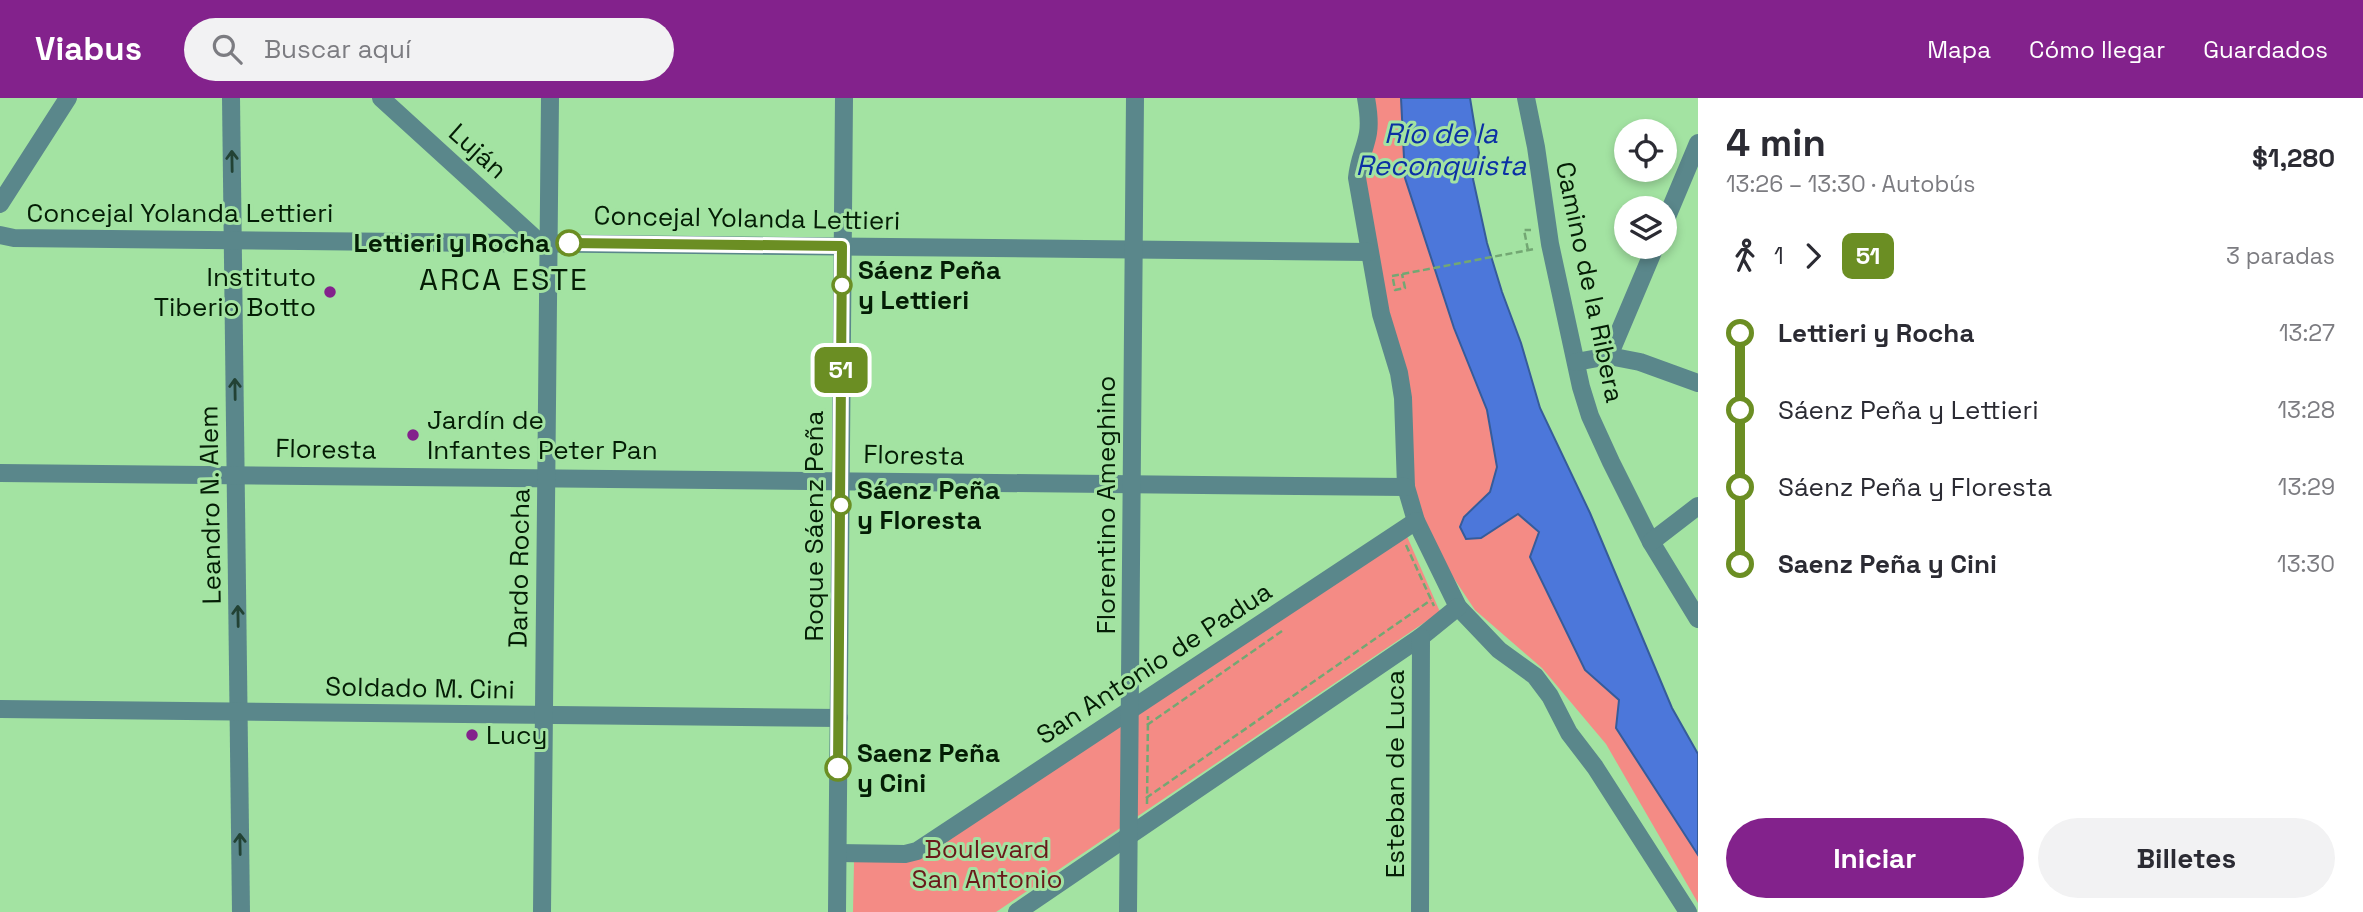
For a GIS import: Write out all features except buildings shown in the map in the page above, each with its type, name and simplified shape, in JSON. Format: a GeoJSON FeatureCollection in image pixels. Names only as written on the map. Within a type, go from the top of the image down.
{"type":"FeatureCollection","features":[{"type":"Feature","properties":{"kind":"street"},"geometry":{"type":"LineString","coordinates":[[0,204],[68,98]]}},
{"type":"Feature","properties":{"kind":"street","name":"Leandro N. Alem"},"geometry":{"type":"LineString","coordinates":[[231,98],[241,912]]}},
{"type":"Feature","properties":{"kind":"street","name":"Luján"},"geometry":{"type":"LineString","coordinates":[[381,98],[543,243]]}},
{"type":"Feature","properties":{"kind":"street","name":"Dardo Rocha"},"geometry":{"type":"LineString","coordinates":[[542,912],[546,478],[543,243],[550,98]]}},
{"type":"Feature","properties":{"kind":"street","name":"Roque Sáenz Peña"},"geometry":{"type":"LineString","coordinates":[[837,912],[844,98]]}},
{"type":"Feature","properties":{"kind":"street","name":"Florentino Ameghino"},"geometry":{"type":"LineString","coordinates":[[1128,912],[1135,98]]}},
{"type":"Feature","properties":{"kind":"street"},"geometry":{"type":"LineString","coordinates":[[1366,98],[1368,132],[1358,160],[1357,178],[1369,252],[1383,278],[1381,314],[1399,373],[1403,398],[1406,486],[1419,527],[1458,607],[1499,650],[1535,676],[1550,696],[1569,733],[1595,767],[1688,912]]}},
{"type":"Feature","properties":{"kind":"street","name":"Camino de la Ribera"},"geometry":{"type":"LineString","coordinates":[[1526,98],[1550,244],[1590,416],[1651,542],[1698,620]]}},
{"type":"Feature","properties":{"kind":"street"},"geometry":{"type":"LineString","coordinates":[[1676,196],[1698,143]]}},
{"type":"Feature","properties":{"kind":"street","name":"Concejal Yolanda Lettieri"},"geometry":{"type":"LineString","coordinates":[[0,235],[14,239],[234,239],[1369,252]]}},
{"type":"Feature","properties":{"kind":"street"},"geometry":{"type":"LineString","coordinates":[[1609,356],[1650,259]]}},
{"type":"Feature","properties":{"kind":"street"},"geometry":{"type":"LineString","coordinates":[[1576,362],[1609,356],[1640,362],[1698,383]]}},
{"type":"Feature","properties":{"kind":"street","name":"Floresta"},"geometry":{"type":"LineString","coordinates":[[0,473],[1406,486]]}},
{"type":"Feature","properties":{"kind":"street"},"geometry":{"type":"LineString","coordinates":[[1651,542],[1698,506]]}},
{"type":"Feature","properties":{"kind":"street","name":"San Antonio de Padua"},"geometry":{"type":"LineString","coordinates":[[838,853],[905,854],[916,851],[1148,698],[1419,527]]}},
{"type":"Feature","properties":{"kind":"street"},"geometry":{"type":"LineString","coordinates":[[1017,912],[1421,637],[1458,607]]}},
{"type":"Feature","properties":{"kind":"street","name":"Esteban de Luca"},"geometry":{"type":"LineString","coordinates":[[1420,912],[1421,637]]}},
{"type":"Feature","properties":{"kind":"street","name":"Soldado M. Cini"},"geometry":{"type":"LineString","coordinates":[[0,709],[839,718]]}},
{"type":"Feature","properties":{"kind":"path"},"geometry":{"type":"LineString","coordinates":[[1383,278],[1537,248]]}},
{"type":"Feature","properties":{"kind":"path"},"geometry":{"type":"LineString","coordinates":[[1383,278],[1395,290],[1405,288],[1402,274]]}},
{"type":"Feature","properties":{"kind":"path"},"geometry":{"type":"LineString","coordinates":[[1419,527],[1403,538],[1441,622]]}},
{"type":"Feature","properties":{"kind":"path"},"geometry":{"type":"LineString","coordinates":[[1129,810],[1431,600]]}},
{"type":"Feature","properties":{"kind":"path"},"geometry":{"type":"LineString","coordinates":[[1130,736],[1282,631]]}},
{"type":"Feature","properties":{"kind":"path"},"geometry":{"type":"LineString","coordinates":[[1147,825],[1148,698]]}},
{"type":"Feature","properties":{"kind":"green space"},"geometry":{"type":"Polygon","coordinates":[[[1374,98],[1401,98],[1405,178],[1454,328],[1487,410],[1497,467],[1490,492],[1464,517],[1481,538],[1518,514],[1539,532],[1530,557],[1585,670],[1619,700],[1616,728],[1698,855],[1698,903],[1606,744],[1542,668],[1475,610],[1443,562],[1418,507],[1363,183],[1374,98]]]}},
{"type":"Feature","properties":{"kind":"green space","name":"Boulevard San Antonio"},"geometry":{"type":"Polygon","coordinates":[[[1406,534],[1440,612],[996,912],[853,912],[854,862],[912,860],[1406,534]]]}},
{"type":"Feature","properties":{"kind":"water","name":"Río de la Reconquista"},"geometry":{"type":"Polygon","coordinates":[[[1401,98],[1470,98],[1479,153],[1473,179],[1487,243],[1540,408],[1590,513],[1672,708],[1698,754],[1698,855],[1616,728],[1619,700],[1585,670],[1530,557],[1539,532],[1518,514],[1481,538],[1466,539],[1460,527],[1464,517],[1490,492],[1497,467],[1487,410],[1454,328],[1405,178],[1401,98]]]}},
{"type":"Feature","properties":{"kind":"bus line","name":"51"},"geometry":{"type":"LineString","coordinates":[[569,243],[842,246],[838,768]]}},
{"type":"Feature","properties":{"kind":"place","name":"Lettieri y Rocha"},"geometry":{"type":"Point","coordinates":[569,243]}},
{"type":"Feature","properties":{"kind":"place","name":"Sáenz Peña y Lettieri"},"geometry":{"type":"Point","coordinates":[842,285]}},
{"type":"Feature","properties":{"kind":"place","name":"Instituto Tiberio Botto"},"geometry":{"type":"Point","coordinates":[330,292]}},
{"type":"Feature","properties":{"kind":"place","name":"Jardín de Infantes Peter Pan"},"geometry":{"type":"Point","coordinates":[413,435]}},
{"type":"Feature","properties":{"kind":"place","name":"Sáenz Peña y Floresta"},"geometry":{"type":"Point","coordinates":[841,505]}},
{"type":"Feature","properties":{"kind":"place","name":"Lucy"},"geometry":{"type":"Point","coordinates":[472,735]}},
{"type":"Feature","properties":{"kind":"place","name":"Saenz Peña y Cini"},"geometry":{"type":"Point","coordinates":[838,768]}},
{"type":"Feature","properties":{"kind":"district","name":"ARCA ESTE"},"geometry":{"type":"Point","coordinates":[504,279]}}]}
